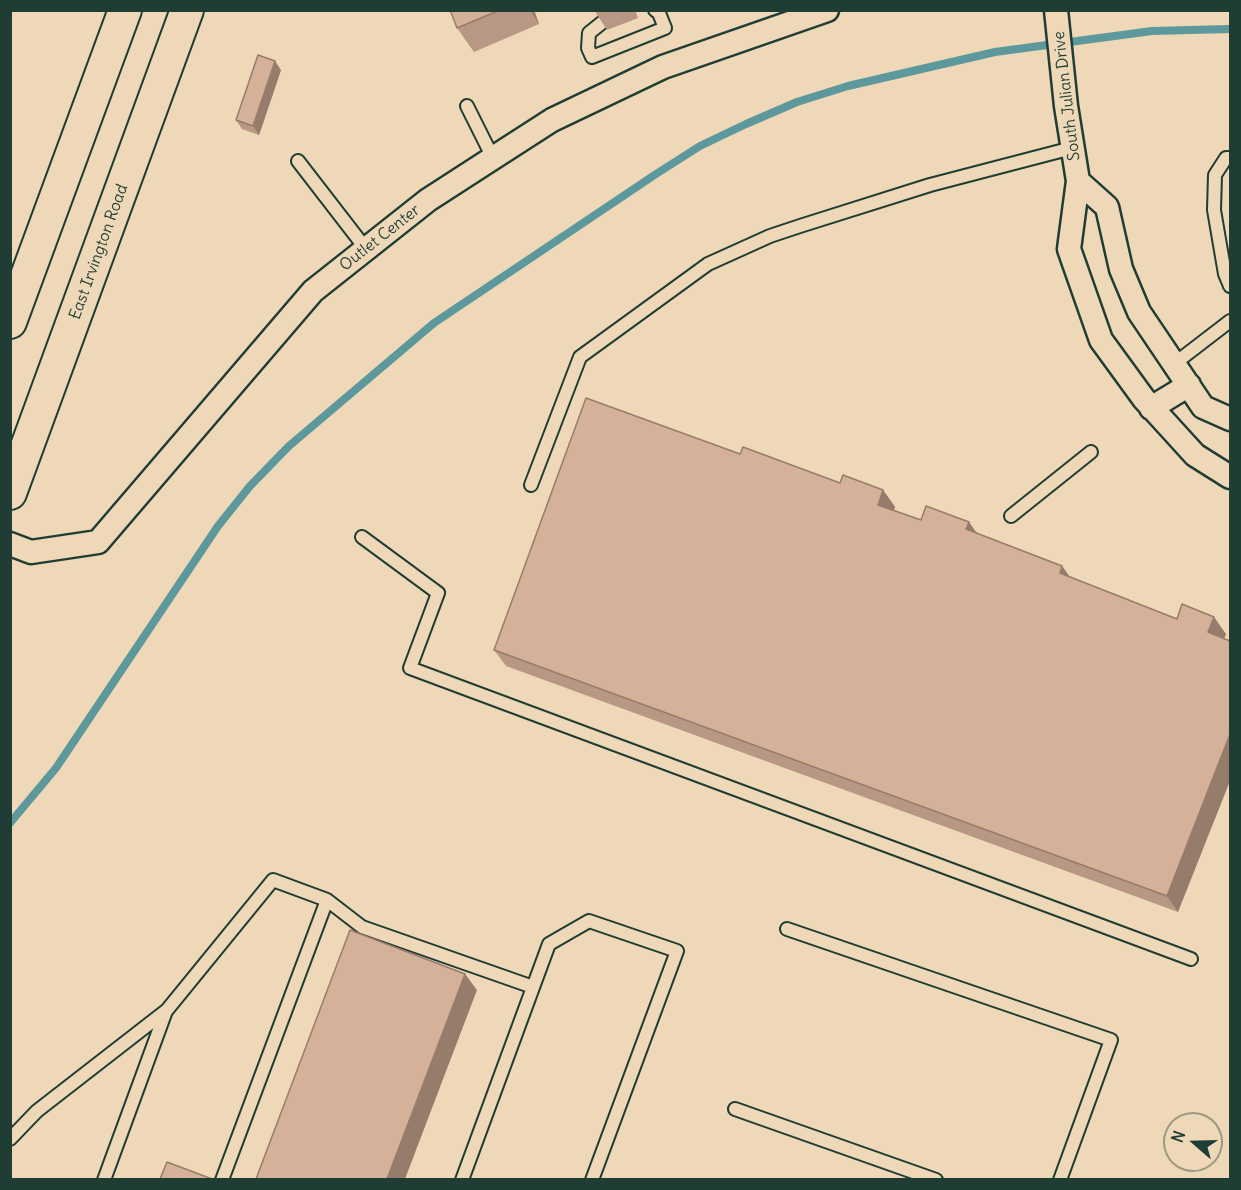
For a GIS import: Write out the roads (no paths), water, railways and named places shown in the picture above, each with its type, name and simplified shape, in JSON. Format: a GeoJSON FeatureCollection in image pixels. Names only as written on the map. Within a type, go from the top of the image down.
{"type":"FeatureCollection","features":[{"type":"Feature","properties":{"kind":"main road"},"geometry":{"type":"LineString","coordinates":[[10,322],[125,10]]}},
{"type":"Feature","properties":{"kind":"main road","name":"East Irvington Road"},"geometry":{"type":"LineString","coordinates":[[10,493],[187,10]]}},
{"type":"Feature","properties":{"kind":"street","name":"Outlet Center"},"geometry":{"type":"LineString","coordinates":[[10,544],[31,552],[98,542],[313,291],[428,200],[552,120],[663,67],[827,10]]}},
{"type":"Feature","properties":{"kind":"street","name":"South Julian Drive"},"geometry":{"type":"LineString","coordinates":[[1056,10],[1066,106],[1078,181],[1069,249],[1101,340],[1151,408],[1195,455],[1230,477]]}},
{"type":"Feature","properties":{"kind":"street","name":"South Julian Drive"},"geometry":{"type":"LineString","coordinates":[[1078,181],[1107,207],[1121,269],[1139,312],[1203,407],[1230,419]]}},
{"type":"Feature","properties":{"kind":"street"},"geometry":{"type":"LineString","coordinates":[[1151,408],[1189,385]]}},
{"type":"Feature","properties":{"kind":"lane"},"geometry":{"type":"LineString","coordinates":[[604,21],[589,33],[588,48],[592,57],[665,28],[659,13],[655,10]]}},
{"type":"Feature","properties":{"kind":"lane"},"geometry":{"type":"LineString","coordinates":[[467,106],[493,158]]}},
{"type":"Feature","properties":{"kind":"lane"},"geometry":{"type":"LineString","coordinates":[[531,485],[580,357],[708,264],[770,236],[811,222],[946,180],[1072,148]]}},
{"type":"Feature","properties":{"kind":"lane"},"geometry":{"type":"LineString","coordinates":[[1230,158],[1226,158],[1215,175],[1214,210],[1225,274],[1230,286]]}},
{"type":"Feature","properties":{"kind":"lane"},"geometry":{"type":"LineString","coordinates":[[298,161],[366,249]]}},
{"type":"Feature","properties":{"kind":"lane"},"geometry":{"type":"LineString","coordinates":[[1174,364],[1230,321]]}},
{"type":"Feature","properties":{"kind":"lane"},"geometry":{"type":"LineString","coordinates":[[1011,516],[1091,452]]}},
{"type":"Feature","properties":{"kind":"lane"},"geometry":{"type":"LineString","coordinates":[[362,537],[438,593],[410,668],[1191,959]]}},
{"type":"Feature","properties":{"kind":"lane"},"geometry":{"type":"LineString","coordinates":[[10,1139],[37,1111],[167,1010],[273,880],[327,900],[362,927],[533,987]]}},
{"type":"Feature","properties":{"kind":"lane"},"geometry":{"type":"LineString","coordinates":[[222,1179],[327,900]]}},
{"type":"Feature","properties":{"kind":"lane"},"geometry":{"type":"LineString","coordinates":[[462,1179],[549,944],[589,921],[677,951],[592,1179]]}},
{"type":"Feature","properties":{"kind":"lane"},"geometry":{"type":"LineString","coordinates":[[787,929],[1111,1040],[1060,1179]]}},
{"type":"Feature","properties":{"kind":"lane"},"geometry":{"type":"LineString","coordinates":[[104,1179],[167,1010]]}},
{"type":"Feature","properties":{"kind":"lane"},"geometry":{"type":"LineString","coordinates":[[735,1109],[936,1179]]}},
{"type":"Feature","properties":{"kind":"waterway"},"geometry":{"type":"LineString","coordinates":[[10,823],[56,768],[218,526],[250,486],[289,446],[434,323],[656,174],[700,146],[746,124],[797,102],[848,86],[995,52],[1152,31],[1230,29]]}}]}
